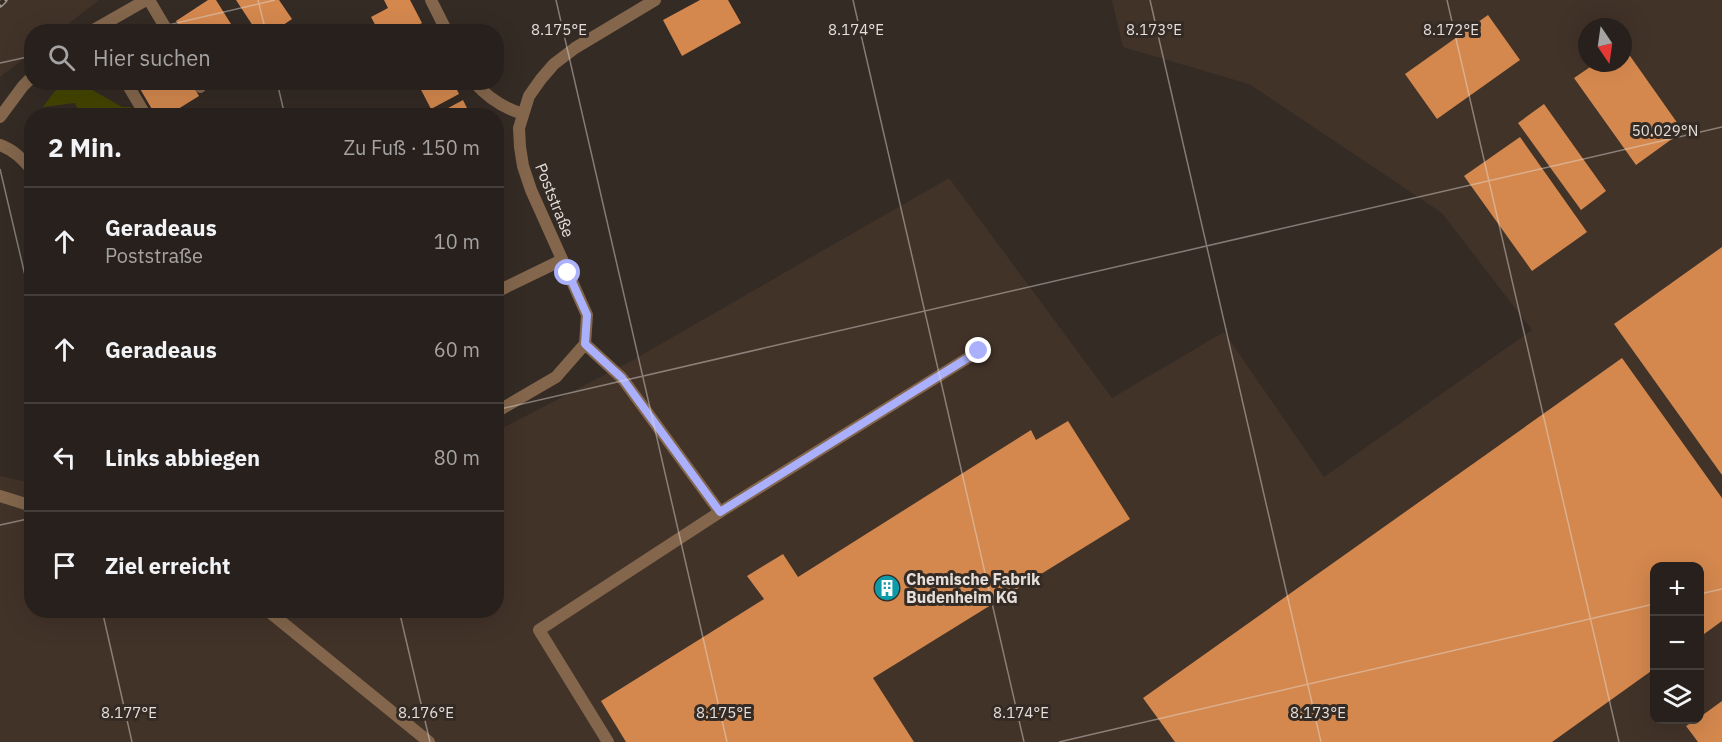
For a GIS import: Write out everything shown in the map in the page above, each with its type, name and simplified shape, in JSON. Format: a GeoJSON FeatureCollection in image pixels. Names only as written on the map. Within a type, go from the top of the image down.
{"type":"FeatureCollection","features":[{"type":"Feature","properties":{"kind":"street"},"geometry":{"type":"LineString","coordinates":[[105,24],[148,0],[163,24]]}},
{"type":"Feature","properties":{"kind":"street"},"geometry":{"type":"LineString","coordinates":[[431,0],[443,24]]}},
{"type":"Feature","properties":{"kind":"street","name":"Poststraße"},"geometry":{"type":"LineString","coordinates":[[585,344],[587,315],[531,190],[519,147],[519,128],[529,96],[554,64],[575,48],[656,0]]}},
{"type":"Feature","properties":{"kind":"street"},"geometry":{"type":"LineString","coordinates":[[0,117],[24,85]]}},
{"type":"Feature","properties":{"kind":"street"},"geometry":{"type":"LineString","coordinates":[[131,90],[141,108]]}},
{"type":"Feature","properties":{"kind":"street"},"geometry":{"type":"LineString","coordinates":[[481,90],[498,104],[523,114]]}},
{"type":"Feature","properties":{"kind":"street"},"geometry":{"type":"LineString","coordinates":[[0,145],[8,148],[24,161]]}},
{"type":"Feature","properties":{"kind":"street"},"geometry":{"type":"LineString","coordinates":[[504,288],[562,260]]}},
{"type":"Feature","properties":{"kind":"street"},"geometry":{"type":"LineString","coordinates":[[504,407],[556,377],[585,344],[622,378],[720,512]]}},
{"type":"Feature","properties":{"kind":"street"},"geometry":{"type":"LineString","coordinates":[[609,742],[539,630],[720,512],[979,351]]}},
{"type":"Feature","properties":{"kind":"street"},"geometry":{"type":"LineString","coordinates":[[0,496],[24,504]]}},
{"type":"Feature","properties":{"kind":"street"},"geometry":{"type":"LineString","coordinates":[[277,618],[429,742]]}},
{"type":"Feature","properties":{"kind":"shaded area"},"geometry":{"type":"Polygon","coordinates":[[[0,0],[99,0],[68,24],[24,24],[24,58],[0,77],[0,0]]]}},
{"type":"Feature","properties":{"kind":"shaded area"},"geometry":{"type":"Polygon","coordinates":[[[1112,0],[1722,0],[1722,742],[0,742],[0,476],[24,481],[24,618],[504,618],[504,427],[633,360],[949,178],[1112,398],[1224,332],[1324,477],[1532,330],[1442,213],[1249,84],[1123,47],[1112,0]]]}},
{"type":"Feature","properties":{"kind":"shaded area"},"geometry":{"type":"Polygon","coordinates":[[[57,90],[92,90],[122,107],[132,108],[77,108],[75,103],[43,107],[57,90]]]}},
{"type":"Feature","properties":{"kind":"building"},"geometry":{"type":"Polygon","coordinates":[[[208,0],[216,0],[231,24],[178,24],[176,21],[208,0]]]}},
{"type":"Feature","properties":{"kind":"building"},"geometry":{"type":"Polygon","coordinates":[[[236,0],[279,0],[292,19],[285,24],[252,24],[236,0]]]}},
{"type":"Feature","properties":{"kind":"building"},"geometry":{"type":"Polygon","coordinates":[[[384,0],[410,0],[422,23],[375,24],[371,17],[388,8],[384,0]]]}},
{"type":"Feature","properties":{"kind":"building"},"geometry":{"type":"Polygon","coordinates":[[[700,0],[728,0],[741,23],[682,56],[663,20],[700,0]]]}},
{"type":"Feature","properties":{"kind":"building"},"geometry":{"type":"Polygon","coordinates":[[[1488,15],[1520,60],[1437,119],[1405,74],[1488,15]]]}},
{"type":"Feature","properties":{"kind":"building"},"geometry":{"type":"Polygon","coordinates":[[[1632,59],[1683,131],[1636,165],[1574,78],[1583,72],[1632,72],[1632,59]]]}},
{"type":"Feature","properties":{"kind":"building"},"geometry":{"type":"Polygon","coordinates":[[[141,90],[196,90],[199,96],[180,108],[151,108],[141,90]]]}},
{"type":"Feature","properties":{"kind":"building"},"geometry":{"type":"Polygon","coordinates":[[[421,90],[457,90],[459,94],[430,108],[421,90]]]}},
{"type":"Feature","properties":{"kind":"building"},"geometry":{"type":"Polygon","coordinates":[[[463,100],[467,108],[448,108],[463,100]]]}},
{"type":"Feature","properties":{"kind":"building"},"geometry":{"type":"Polygon","coordinates":[[[1544,104],[1606,191],[1581,210],[1518,123],[1544,104]]]}},
{"type":"Feature","properties":{"kind":"building"},"geometry":{"type":"Polygon","coordinates":[[[1520,137],[1587,232],[1532,271],[1464,176],[1520,137]]]}},
{"type":"Feature","properties":{"kind":"building"},"geometry":{"type":"Polygon","coordinates":[[[1722,247],[1722,475],[1614,324],[1722,247]]]}},
{"type":"Feature","properties":{"kind":"building"},"geometry":{"type":"Polygon","coordinates":[[[1622,358],[1722,498],[1722,621],[1704,634],[1704,562],[1650,562],[1650,672],[1552,742],[1175,742],[1143,698],[1622,358]]]}},
{"type":"Feature","properties":{"kind":"building","name":"Chemische Fabrik Budenheim KG"},"geometry":{"type":"Polygon","coordinates":[[[1068,421],[1130,519],[873,678],[914,742],[626,742],[601,701],[764,599],[747,576],[783,554],[798,577],[1031,430],[1036,440],[1068,421]]]}},
{"type":"Feature","properties":{"kind":"building"},"geometry":{"type":"Polygon","coordinates":[[[1722,701],[1722,742],[1698,742],[1686,726],[1704,724],[1704,714],[1722,701]]]}},
{"type":"Feature","properties":{"kind":"railway"},"geometry":{"type":"LineString","coordinates":[[0,4],[4,0]]}},
{"type":"Feature","properties":{"kind":"place","name":"Chemische Fabrik Budenheim KG"},"geometry":{"type":"Point","coordinates":[887,588]}},
{"type":"Feature","properties":{"kind":"route"},"geometry":{"type":"LineString","coordinates":[[568,273],[587,315],[585,344],[622,378],[720,512],[979,351]]}}]}
